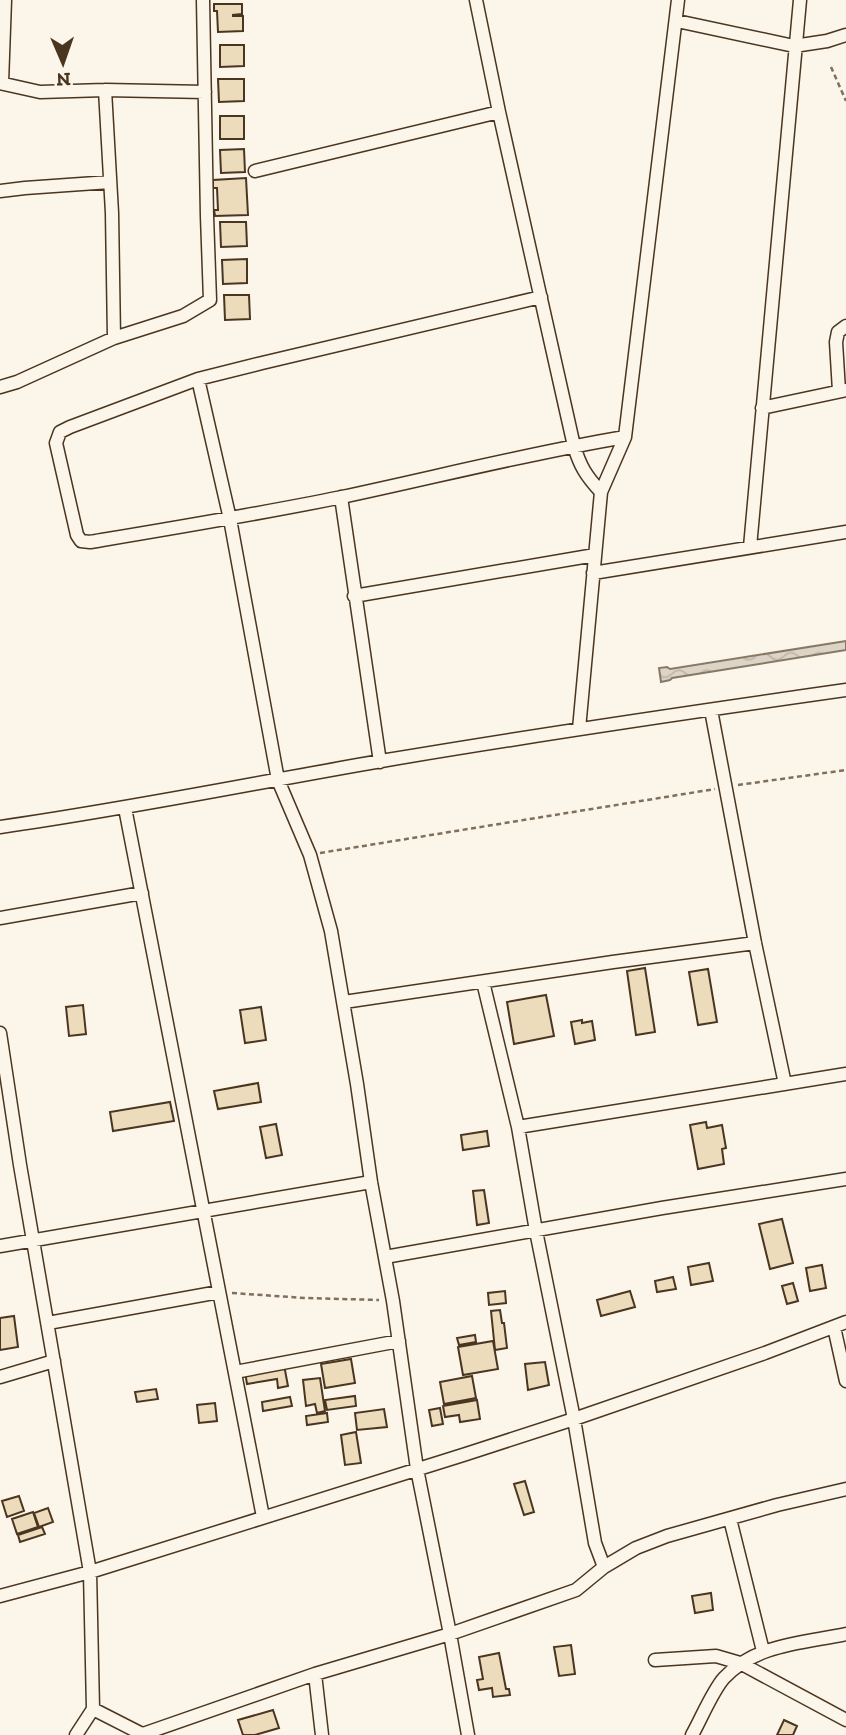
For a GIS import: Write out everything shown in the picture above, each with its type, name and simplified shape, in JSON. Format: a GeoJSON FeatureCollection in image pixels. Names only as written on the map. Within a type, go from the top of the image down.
{"type":"FeatureCollection","features":[{"type":"Feature","properties":{"kind":"street"},"geometry":{"type":"LineString","coordinates":[[5,0],[1,83],[40,92],[205,92]]}},
{"type":"Feature","properties":{"kind":"street"},"geometry":{"type":"LineString","coordinates":[[0,387],[17,382],[114,338],[183,316],[210,300],[203,0]]}},
{"type":"Feature","properties":{"kind":"street"},"geometry":{"type":"LineString","coordinates":[[476,0],[573,446],[586,476],[601,492]]}},
{"type":"Feature","properties":{"kind":"street"},"geometry":{"type":"LineString","coordinates":[[579,729],[601,492],[625,437],[678,0]]}},
{"type":"Feature","properties":{"kind":"street"},"geometry":{"type":"LineString","coordinates":[[750,547],[800,0]]}},
{"type":"Feature","properties":{"kind":"street"},"geometry":{"type":"LineString","coordinates":[[677,21],[794,46],[846,36]]}},
{"type":"Feature","properties":{"kind":"street"},"geometry":{"type":"LineString","coordinates":[[105,90],[114,338]]}},
{"type":"Feature","properties":{"kind":"street"},"geometry":{"type":"LineString","coordinates":[[255,171],[499,112]]}},
{"type":"Feature","properties":{"kind":"street"},"geometry":{"type":"LineString","coordinates":[[0,191],[110,182]]}},
{"type":"Feature","properties":{"kind":"street"},"geometry":{"type":"LineString","coordinates":[[541,297],[198,379],[60,432],[56,443],[77,535],[81,541],[90,542],[230,519],[625,437]]}},
{"type":"Feature","properties":{"kind":"street"},"geometry":{"type":"LineString","coordinates":[[762,408],[843,390],[836,342],[838,332],[846,326]]}},
{"type":"Feature","properties":{"kind":"street"},"geometry":{"type":"LineString","coordinates":[[198,379],[230,519],[278,780],[310,855],[331,931],[393,1301],[417,1469],[468,1735]]}},
{"type":"Feature","properties":{"kind":"street"},"geometry":{"type":"LineString","coordinates":[[341,497],[380,762]]}},
{"type":"Feature","properties":{"kind":"street"},"geometry":{"type":"LineString","coordinates":[[593,573],[846,532]]}},
{"type":"Feature","properties":{"kind":"street"},"geometry":{"type":"LineString","coordinates":[[354,596],[595,555]]}},
{"type":"Feature","properties":{"kind":"street"},"geometry":{"type":"LineString","coordinates":[[0,827],[125,808],[579,729],[846,690]]}},
{"type":"Feature","properties":{"kind":"street"},"geometry":{"type":"LineString","coordinates":[[711,709],[755,943],[785,1084]]}},
{"type":"Feature","properties":{"kind":"street"},"geometry":{"type":"LineString","coordinates":[[125,808],[263,1517]]}},
{"type":"Feature","properties":{"kind":"street"},"geometry":{"type":"LineString","coordinates":[[0,918],[142,893]]}},
{"type":"Feature","properties":{"kind":"street"},"geometry":{"type":"LineString","coordinates":[[344,1002],[755,943]]}},
{"type":"Feature","properties":{"kind":"street"},"geometry":{"type":"LineString","coordinates":[[483,982],[517,1127],[574,1419],[594,1543],[604,1567]]}},
{"type":"Feature","properties":{"kind":"street"},"geometry":{"type":"LineString","coordinates":[[0,1033],[4,1081],[90,1572],[93,1709],[76,1735]]}},
{"type":"Feature","properties":{"kind":"street"},"geometry":{"type":"LineString","coordinates":[[517,1127],[846,1074]]}},
{"type":"Feature","properties":{"kind":"street"},"geometry":{"type":"LineString","coordinates":[[385,1257],[662,1208],[846,1179]]}},
{"type":"Feature","properties":{"kind":"street"},"geometry":{"type":"LineString","coordinates":[[0,1246],[371,1182]]}},
{"type":"Feature","properties":{"kind":"street"},"geometry":{"type":"LineString","coordinates":[[48,1323],[219,1292]]}},
{"type":"Feature","properties":{"kind":"street"},"geometry":{"type":"LineString","coordinates":[[0,1595],[90,1572],[574,1419],[840,1325],[846,1381]]}},
{"type":"Feature","properties":{"kind":"street"},"geometry":{"type":"LineString","coordinates":[[235,1372],[399,1341]]}},
{"type":"Feature","properties":{"kind":"street"},"geometry":{"type":"LineString","coordinates":[[0,1377],[54,1361]]}},
{"type":"Feature","properties":{"kind":"street"},"geometry":{"type":"LineString","coordinates":[[93,1709],[143,1735],[315,1674],[450,1634],[576,1590],[604,1567],[636,1548],[667,1536],[776,1505],[846,1489]]}},
{"type":"Feature","properties":{"kind":"street"},"geometry":{"type":"LineString","coordinates":[[730,1519],[762,1651]]}},
{"type":"Feature","properties":{"kind":"street"},"geometry":{"type":"LineString","coordinates":[[692,1735],[723,1679],[740,1663],[762,1651],[846,1634]]}},
{"type":"Feature","properties":{"kind":"street"},"geometry":{"type":"LineString","coordinates":[[655,1660],[716,1656],[740,1663],[846,1720]]}},
{"type":"Feature","properties":{"kind":"street"},"geometry":{"type":"LineString","coordinates":[[315,1674],[322,1735]]}},
{"type":"Feature","properties":{"kind":"path"},"geometry":{"type":"LineString","coordinates":[[831,67],[846,101]]}},
{"type":"Feature","properties":{"kind":"path"},"geometry":{"type":"LineString","coordinates":[[310,855],[725,787],[846,770]]}},
{"type":"Feature","properties":{"kind":"path"},"geometry":{"type":"LineString","coordinates":[[219,1292],[393,1301]]}},
{"type":"Feature","properties":{"kind":"water"},"geometry":{"type":"Polygon","coordinates":[[[846,641],[846,650],[661,682],[659,668],[670,669],[846,641]]]}},
{"type":"Feature","properties":{"kind":"building"},"geometry":{"type":"Polygon","coordinates":[[[214,4],[242,4],[242,14],[233,16],[243,16],[243,31],[218,32],[214,4]]]}},
{"type":"Feature","properties":{"kind":"building"},"geometry":{"type":"Polygon","coordinates":[[[220,45],[244,45],[244,66],[220,67],[220,45]]]}},
{"type":"Feature","properties":{"kind":"building"},"geometry":{"type":"Polygon","coordinates":[[[218,79],[244,79],[244,101],[219,102],[218,79]]]}},
{"type":"Feature","properties":{"kind":"building"},"geometry":{"type":"Polygon","coordinates":[[[220,116],[244,116],[244,139],[220,139],[220,116]]]}},
{"type":"Feature","properties":{"kind":"building"},"geometry":{"type":"Polygon","coordinates":[[[244,149],[245,172],[221,173],[220,150],[244,149]]]}},
{"type":"Feature","properties":{"kind":"building"},"geometry":{"type":"Polygon","coordinates":[[[246,178],[248,215],[215,216],[214,210],[218,210],[217,188],[213,188],[213,180],[246,178]]]}},
{"type":"Feature","properties":{"kind":"building"},"geometry":{"type":"Polygon","coordinates":[[[220,222],[246,222],[247,246],[221,247],[220,222]]]}},
{"type":"Feature","properties":{"kind":"building"},"geometry":{"type":"Polygon","coordinates":[[[247,259],[247,283],[223,284],[222,260],[247,259]]]}},
{"type":"Feature","properties":{"kind":"building"},"geometry":{"type":"Polygon","coordinates":[[[224,295],[249,295],[250,319],[225,320],[224,295]]]}},
{"type":"Feature","properties":{"kind":"building"},"geometry":{"type":"Polygon","coordinates":[[[645,968],[655,1032],[636,1035],[627,971],[645,968]]]}},
{"type":"Feature","properties":{"kind":"building"},"geometry":{"type":"Polygon","coordinates":[[[708,969],[717,1022],[698,1025],[689,972],[708,969]]]}},
{"type":"Feature","properties":{"kind":"building"},"geometry":{"type":"Polygon","coordinates":[[[546,995],[554,1036],[514,1044],[507,1002],[546,995]]]}},
{"type":"Feature","properties":{"kind":"building"},"geometry":{"type":"Polygon","coordinates":[[[83,1005],[86,1034],[69,1036],[66,1007],[83,1005]]]}},
{"type":"Feature","properties":{"kind":"building"},"geometry":{"type":"Polygon","coordinates":[[[261,1007],[266,1040],[245,1043],[240,1010],[261,1007]]]}},
{"type":"Feature","properties":{"kind":"building"},"geometry":{"type":"Polygon","coordinates":[[[582,1020],[582,1023],[592,1021],[595,1040],[575,1044],[571,1022],[582,1020]]]}},
{"type":"Feature","properties":{"kind":"building"},"geometry":{"type":"Polygon","coordinates":[[[258,1083],[261,1102],[218,1109],[214,1091],[258,1083]]]}},
{"type":"Feature","properties":{"kind":"building"},"geometry":{"type":"Polygon","coordinates":[[[170,1102],[174,1121],[113,1131],[110,1112],[170,1102]]]}},
{"type":"Feature","properties":{"kind":"building"},"geometry":{"type":"Polygon","coordinates":[[[706,1122],[707,1128],[722,1125],[726,1148],[722,1149],[724,1164],[698,1169],[690,1125],[706,1122]]]}},
{"type":"Feature","properties":{"kind":"building"},"geometry":{"type":"Polygon","coordinates":[[[276,1124],[282,1155],[266,1158],[260,1127],[276,1124]]]}},
{"type":"Feature","properties":{"kind":"building"},"geometry":{"type":"Polygon","coordinates":[[[487,1131],[489,1146],[463,1150],[461,1135],[487,1131]]]}},
{"type":"Feature","properties":{"kind":"building"},"geometry":{"type":"Polygon","coordinates":[[[484,1190],[489,1223],[477,1225],[473,1191],[484,1190]]]}},
{"type":"Feature","properties":{"kind":"building"},"geometry":{"type":"Polygon","coordinates":[[[782,1219],[793,1263],[770,1269],[759,1224],[782,1219]]]}},
{"type":"Feature","properties":{"kind":"building"},"geometry":{"type":"Polygon","coordinates":[[[709,1263],[713,1281],[691,1285],[688,1267],[709,1263]]]}},
{"type":"Feature","properties":{"kind":"building"},"geometry":{"type":"Polygon","coordinates":[[[822,1265],[826,1288],[810,1291],[806,1268],[822,1265]]]}},
{"type":"Feature","properties":{"kind":"building"},"geometry":{"type":"Polygon","coordinates":[[[673,1277],[676,1289],[657,1292],[655,1281],[673,1277]]]}},
{"type":"Feature","properties":{"kind":"building"},"geometry":{"type":"Polygon","coordinates":[[[793,1283],[798,1301],[787,1304],[782,1286],[793,1283]]]}},
{"type":"Feature","properties":{"kind":"building"},"geometry":{"type":"Polygon","coordinates":[[[505,1291],[506,1303],[489,1305],[488,1293],[505,1291]]]}},
{"type":"Feature","properties":{"kind":"building"},"geometry":{"type":"Polygon","coordinates":[[[630,1291],[635,1307],[601,1316],[597,1300],[630,1291]]]}},
{"type":"Feature","properties":{"kind":"building"},"geometry":{"type":"Polygon","coordinates":[[[500,1310],[507,1348],[495,1350],[491,1311],[500,1310]]]}},
{"type":"Feature","properties":{"kind":"building"},"geometry":{"type":"Polygon","coordinates":[[[14,1316],[18,1347],[0,1350],[0,1318],[14,1316]]]}},
{"type":"Feature","properties":{"kind":"building"},"geometry":{"type":"Polygon","coordinates":[[[475,1335],[476,1342],[459,1345],[457,1338],[475,1335]]]}},
{"type":"Feature","properties":{"kind":"building"},"geometry":{"type":"Polygon","coordinates":[[[493,1341],[498,1369],[463,1375],[458,1347],[493,1341]]]}},
{"type":"Feature","properties":{"kind":"building"},"geometry":{"type":"Polygon","coordinates":[[[351,1359],[355,1383],[325,1388],[321,1364],[351,1359]]]}},
{"type":"Feature","properties":{"kind":"building"},"geometry":{"type":"Polygon","coordinates":[[[545,1362],[549,1385],[528,1390],[525,1364],[545,1362]]]}},
{"type":"Feature","properties":{"kind":"building"},"geometry":{"type":"Polygon","coordinates":[[[284,1365],[288,1386],[278,1388],[277,1379],[247,1384],[245,1372],[284,1365]]]}},
{"type":"Feature","properties":{"kind":"building"},"geometry":{"type":"Polygon","coordinates":[[[472,1376],[476,1398],[444,1404],[440,1382],[472,1376]]]}},
{"type":"Feature","properties":{"kind":"building"},"geometry":{"type":"Polygon","coordinates":[[[320,1378],[325,1411],[317,1413],[315,1404],[306,1406],[303,1380],[320,1378]]]}},
{"type":"Feature","properties":{"kind":"building"},"geometry":{"type":"Polygon","coordinates":[[[156,1389],[158,1399],[137,1402],[135,1392],[156,1389]]]}},
{"type":"Feature","properties":{"kind":"building"},"geometry":{"type":"Polygon","coordinates":[[[355,1396],[356,1406],[327,1410],[325,1400],[355,1396]]]}},
{"type":"Feature","properties":{"kind":"building"},"geometry":{"type":"Polygon","coordinates":[[[290,1397],[292,1406],[263,1411],[262,1402],[290,1397]]]}},
{"type":"Feature","properties":{"kind":"building"},"geometry":{"type":"Polygon","coordinates":[[[477,1400],[480,1419],[460,1422],[459,1415],[445,1417],[443,1406],[477,1400]]]}},
{"type":"Feature","properties":{"kind":"building"},"geometry":{"type":"Polygon","coordinates":[[[215,1403],[217,1421],[199,1423],[197,1405],[215,1403]]]}},
{"type":"Feature","properties":{"kind":"building"},"geometry":{"type":"Polygon","coordinates":[[[440,1408],[443,1424],[432,1426],[429,1410],[440,1408]]]}},
{"type":"Feature","properties":{"kind":"building"},"geometry":{"type":"Polygon","coordinates":[[[384,1409],[387,1427],[357,1430],[355,1413],[384,1409]]]}},
{"type":"Feature","properties":{"kind":"building"},"geometry":{"type":"Polygon","coordinates":[[[327,1413],[328,1422],[307,1425],[306,1416],[327,1413]]]}},
{"type":"Feature","properties":{"kind":"building"},"geometry":{"type":"Polygon","coordinates":[[[356,1432],[361,1463],[345,1465],[341,1435],[356,1432]]]}},
{"type":"Feature","properties":{"kind":"building"},"geometry":{"type":"Polygon","coordinates":[[[525,1481],[534,1512],[524,1515],[514,1484],[525,1481]]]}},
{"type":"Feature","properties":{"kind":"building"},"geometry":{"type":"Polygon","coordinates":[[[19,1496],[24,1511],[7,1517],[2,1501],[19,1496]]]}},
{"type":"Feature","properties":{"kind":"building"},"geometry":{"type":"Polygon","coordinates":[[[48,1508],[53,1522],[39,1527],[34,1513],[48,1508]]]}},
{"type":"Feature","properties":{"kind":"building"},"geometry":{"type":"Polygon","coordinates":[[[33,1512],[38,1527],[17,1534],[12,1519],[33,1512]]]}},
{"type":"Feature","properties":{"kind":"building"},"geometry":{"type":"Polygon","coordinates":[[[42,1527],[45,1534],[20,1542],[18,1535],[42,1527]]]}},
{"type":"Feature","properties":{"kind":"building"},"geometry":{"type":"Polygon","coordinates":[[[711,1593],[713,1610],[695,1613],[692,1596],[711,1593]]]}},
{"type":"Feature","properties":{"kind":"building"},"geometry":{"type":"Polygon","coordinates":[[[571,1645],[575,1674],[559,1676],[554,1647],[571,1645]]]}},
{"type":"Feature","properties":{"kind":"building"},"geometry":{"type":"Polygon","coordinates":[[[499,1653],[506,1689],[509,1689],[510,1695],[493,1697],[492,1688],[479,1690],[477,1680],[483,1679],[479,1657],[499,1653]]]}},
{"type":"Feature","properties":{"kind":"building"},"geometry":{"type":"Polygon","coordinates":[[[273,1710],[279,1728],[255,1735],[243,1735],[238,1720],[273,1710]]]}},
{"type":"Feature","properties":{"kind":"building"},"geometry":{"type":"Polygon","coordinates":[[[784,1720],[797,1726],[793,1735],[777,1735],[784,1720]]]}}]}
